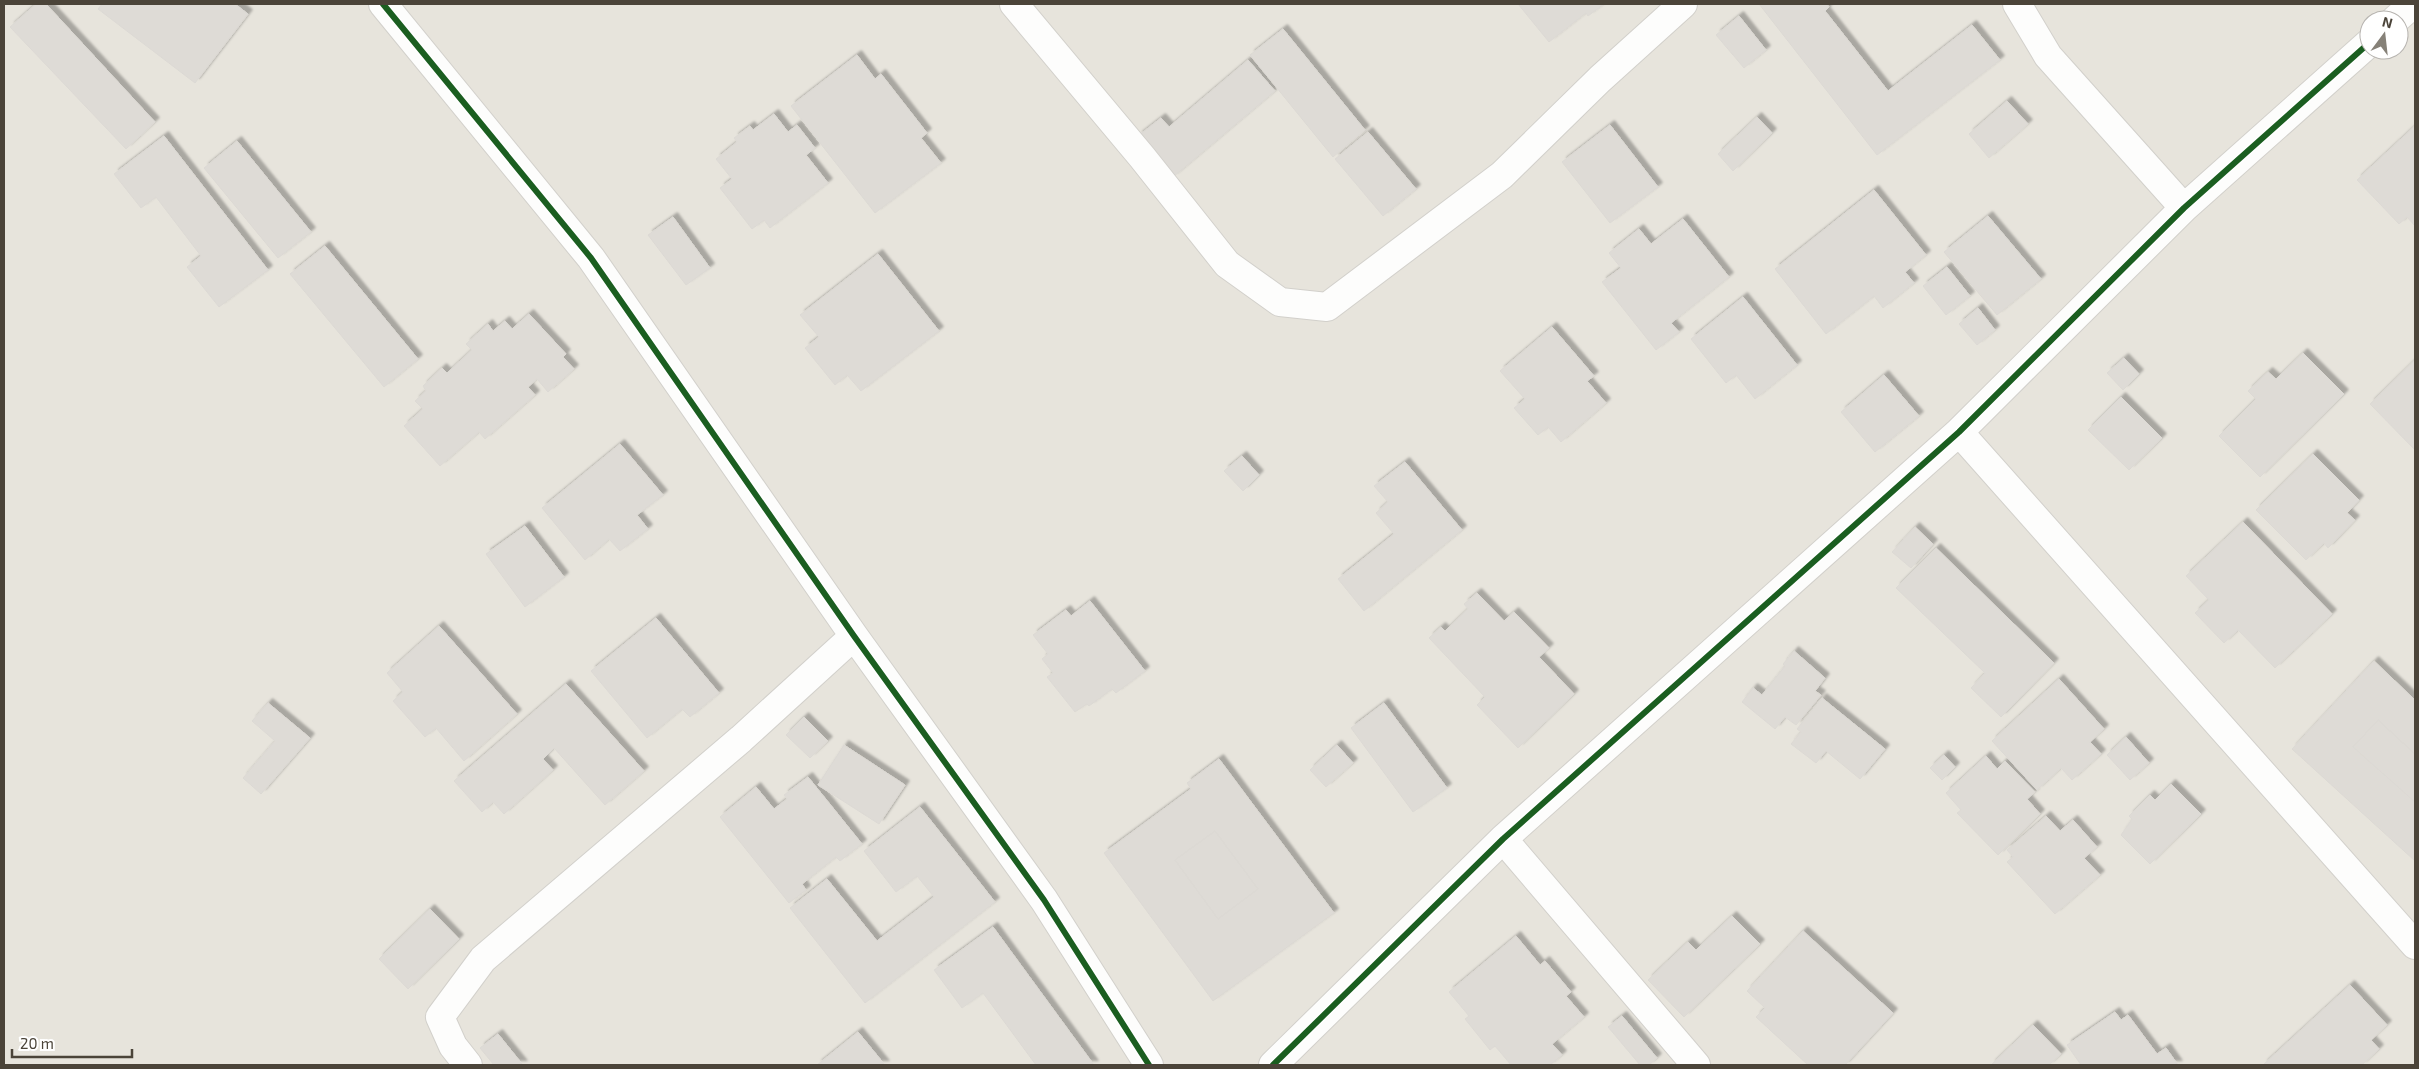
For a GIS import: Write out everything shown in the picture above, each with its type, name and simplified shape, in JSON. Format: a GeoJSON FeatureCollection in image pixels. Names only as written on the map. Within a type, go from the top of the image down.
{"type":"FeatureCollection","features":[{"type":"Feature","properties":{"kind":"street"},"geometry":{"type":"LineString","coordinates":[[382,4],[591,258],[854,636],[1044,900],[1149,1065]]}},
{"type":"Feature","properties":{"kind":"street"},"geometry":{"type":"LineString","coordinates":[[1014,4],[1142,157],[1227,264],[1280,302],[1327,307],[1502,175],[1600,79],[1683,4]]}},
{"type":"Feature","properties":{"kind":"street"},"geometry":{"type":"LineString","coordinates":[[2017,4],[2048,56],[2184,208]]}},
{"type":"Feature","properties":{"kind":"street"},"geometry":{"type":"LineString","coordinates":[[1273,1065],[1503,839],[1959,432],[2184,208],[2359,52]]}},
{"type":"Feature","properties":{"kind":"street"},"geometry":{"type":"LineString","coordinates":[[1959,432],[2415,945]]}},
{"type":"Feature","properties":{"kind":"street"},"geometry":{"type":"LineString","coordinates":[[468,1065],[453,1046],[440,1017],[483,959],[741,739],[854,636]]}},
{"type":"Feature","properties":{"kind":"street"},"geometry":{"type":"LineString","coordinates":[[1503,839],[1696,1065]]}},
{"type":"Feature","properties":{"kind":"shaded area"},"geometry":{"type":"Polygon","coordinates":[[[4,4],[2415,4],[2415,1065],[4,1065],[4,4]]]}},
{"type":"Feature","properties":{"kind":"building"},"geometry":{"type":"Polygon","coordinates":[[[36,4],[46,4],[155,122],[126,149],[10,27],[36,4]]]}},
{"type":"Feature","properties":{"kind":"building"},"geometry":{"type":"Polygon","coordinates":[[[102,4],[235,4],[248,14],[195,83],[98,9],[102,4]]]}},
{"type":"Feature","properties":{"kind":"building"},"geometry":{"type":"Polygon","coordinates":[[[1518,4],[1604,4],[1588,16],[1586,13],[1549,42],[1518,4]]]}},
{"type":"Feature","properties":{"kind":"building"},"geometry":{"type":"Polygon","coordinates":[[[1759,4],[1827,4],[1829,7],[1825,11],[1888,91],[1972,25],[2000,60],[1877,155],[1759,4]]]}},
{"type":"Feature","properties":{"kind":"building"},"geometry":{"type":"Polygon","coordinates":[[[1739,16],[1766,50],[1744,68],[1716,35],[1739,16]]]}},
{"type":"Feature","properties":{"kind":"building"},"geometry":{"type":"Polygon","coordinates":[[[1283,29],[1365,130],[1333,157],[1250,55],[1283,29]]]}},
{"type":"Feature","properties":{"kind":"building"},"geometry":{"type":"Polygon","coordinates":[[[857,55],[875,79],[881,74],[927,133],[921,138],[941,163],[875,213],[791,106],[857,55]]]}},
{"type":"Feature","properties":{"kind":"building"},"geometry":{"type":"Polygon","coordinates":[[[1248,60],[1275,91],[1173,177],[1138,136],[1161,118],[1169,127],[1248,60]]]}},
{"type":"Feature","properties":{"kind":"building"},"geometry":{"type":"Polygon","coordinates":[[[2007,101],[2028,124],[1989,158],[1969,134],[2007,101]]]}},
{"type":"Feature","properties":{"kind":"building"},"geometry":{"type":"Polygon","coordinates":[[[774,114],[788,132],[797,125],[815,148],[806,155],[828,183],[770,228],[764,220],[752,229],[720,188],[732,179],[716,159],[737,142],[734,138],[750,126],[753,130],[774,114]]]}},
{"type":"Feature","properties":{"kind":"building"},"geometry":{"type":"Polygon","coordinates":[[[1757,117],[1772,133],[1733,171],[1718,154],[1757,117]]]}},
{"type":"Feature","properties":{"kind":"building"},"geometry":{"type":"Polygon","coordinates":[[[1610,125],[1658,187],[1610,223],[1562,162],[1610,125]]]}},
{"type":"Feature","properties":{"kind":"building"},"geometry":{"type":"Polygon","coordinates":[[[2415,126],[2415,226],[2407,217],[2399,224],[2357,180],[2415,126]]]}},
{"type":"Feature","properties":{"kind":"building"},"geometry":{"type":"Polygon","coordinates":[[[1368,132],[1416,189],[1383,216],[1335,159],[1368,132]]]}},
{"type":"Feature","properties":{"kind":"building"},"geometry":{"type":"Polygon","coordinates":[[[164,136],[268,270],[219,307],[187,267],[201,256],[156,197],[141,208],[114,174],[164,136]]]}},
{"type":"Feature","properties":{"kind":"building"},"geometry":{"type":"Polygon","coordinates":[[[237,141],[311,232],[278,258],[204,168],[237,141]]]}},
{"type":"Feature","properties":{"kind":"building"},"geometry":{"type":"Polygon","coordinates":[[[1874,190],[1926,255],[1905,272],[1914,283],[1883,308],[1874,296],[1826,334],[1775,269],[1874,190]]]}},
{"type":"Feature","properties":{"kind":"building"},"geometry":{"type":"Polygon","coordinates":[[[1988,216],[2041,279],[1997,315],[1944,252],[1988,216]]]}},
{"type":"Feature","properties":{"kind":"building"},"geometry":{"type":"Polygon","coordinates":[[[673,217],[710,268],[686,285],[648,235],[673,217]]]}},
{"type":"Feature","properties":{"kind":"building"},"geometry":{"type":"Polygon","coordinates":[[[1683,219],[1729,277],[1671,323],[1679,332],[1656,350],[1602,282],[1621,268],[1609,253],[1639,229],[1651,244],[1683,219]]]}},
{"type":"Feature","properties":{"kind":"building"},"geometry":{"type":"Polygon","coordinates":[[[325,246],[418,359],[384,387],[290,274],[325,246]]]}},
{"type":"Feature","properties":{"kind":"building"},"geometry":{"type":"Polygon","coordinates":[[[878,254],[939,331],[861,391],[847,375],[835,385],[805,348],[819,337],[800,315],[878,254]]]}},
{"type":"Feature","properties":{"kind":"building"},"geometry":{"type":"Polygon","coordinates":[[[1947,267],[1970,296],[1946,315],[1923,286],[1947,267]]]}},
{"type":"Feature","properties":{"kind":"building"},"geometry":{"type":"Polygon","coordinates":[[[1743,297],[1797,365],[1755,399],[1736,375],[1726,383],[1691,339],[1743,297]]]}},
{"type":"Feature","properties":{"kind":"building"},"geometry":{"type":"Polygon","coordinates":[[[1978,308],[1995,330],[1977,345],[1959,324],[1978,308]]]}},
{"type":"Feature","properties":{"kind":"building"},"geometry":{"type":"Polygon","coordinates":[[[529,314],[566,354],[563,357],[574,369],[548,392],[537,379],[528,387],[535,395],[485,439],[479,432],[440,466],[404,426],[423,409],[415,401],[426,391],[423,386],[442,368],[447,373],[472,350],[466,344],[488,324],[493,331],[505,321],[512,329],[529,314]]]}},
{"type":"Feature","properties":{"kind":"building"},"geometry":{"type":"Polygon","coordinates":[[[1552,327],[1594,376],[1587,381],[1606,403],[1561,442],[1548,427],[1538,435],[1514,408],[1525,399],[1500,371],[1552,327]]]}},
{"type":"Feature","properties":{"kind":"building"},"geometry":{"type":"Polygon","coordinates":[[[2303,353],[2344,394],[2260,477],[2219,436],[2256,399],[2248,391],[2268,372],[2276,379],[2303,353]]]}},
{"type":"Feature","properties":{"kind":"building"},"geometry":{"type":"Polygon","coordinates":[[[2124,358],[2139,374],[2123,390],[2107,373],[2124,358]]]}},
{"type":"Feature","properties":{"kind":"building"},"geometry":{"type":"Polygon","coordinates":[[[2415,360],[2415,450],[2370,404],[2415,360]]]}},
{"type":"Feature","properties":{"kind":"building"},"geometry":{"type":"Polygon","coordinates":[[[1884,375],[1919,416],[1875,452],[1841,412],[1884,375]]]}},
{"type":"Feature","properties":{"kind":"building"},"geometry":{"type":"Polygon","coordinates":[[[2121,397],[2162,438],[2129,470],[2088,430],[2121,397]]]}},
{"type":"Feature","properties":{"kind":"building"},"geometry":{"type":"Polygon","coordinates":[[[620,444],[663,495],[637,515],[648,529],[620,551],[609,539],[585,560],[542,508],[620,444]]]}},
{"type":"Feature","properties":{"kind":"building"},"geometry":{"type":"Polygon","coordinates":[[[2313,454],[2359,500],[2347,513],[2355,520],[2328,548],[2324,543],[2306,560],[2256,510],[2313,454]]]}},
{"type":"Feature","properties":{"kind":"building"},"geometry":{"type":"Polygon","coordinates":[[[1242,456],[1259,475],[1243,491],[1224,471],[1242,456]]]}},
{"type":"Feature","properties":{"kind":"building"},"geometry":{"type":"Polygon","coordinates":[[[1405,462],[1462,530],[1364,611],[1338,579],[1394,534],[1376,513],[1388,502],[1374,486],[1405,462]]]}},
{"type":"Feature","properties":{"kind":"building"},"geometry":{"type":"Polygon","coordinates":[[[2243,522],[2332,614],[2275,668],[2238,630],[2224,643],[2195,613],[2209,600],[2186,576],[2243,522]]]}},
{"type":"Feature","properties":{"kind":"building"},"geometry":{"type":"Polygon","coordinates":[[[525,526],[564,577],[525,607],[486,554],[525,526]]]}},
{"type":"Feature","properties":{"kind":"building"},"geometry":{"type":"Polygon","coordinates":[[[1915,527],[1933,544],[1911,568],[1892,552],[1915,527]]]}},
{"type":"Feature","properties":{"kind":"building"},"geometry":{"type":"Polygon","coordinates":[[[1936,548],[2054,663],[2001,717],[1971,688],[1985,673],[1896,588],[1936,548]]]}},
{"type":"Feature","properties":{"kind":"building"},"geometry":{"type":"Polygon","coordinates":[[[1477,593],[1504,621],[1514,612],[1549,648],[1539,657],[1574,694],[1518,748],[1477,705],[1485,697],[1429,638],[1441,627],[1445,631],[1468,609],[1464,604],[1477,593]]]}},
{"type":"Feature","properties":{"kind":"building"},"geometry":{"type":"Polygon","coordinates":[[[1090,601],[1145,671],[1116,693],[1112,689],[1089,706],[1087,704],[1075,712],[1047,677],[1053,673],[1042,659],[1048,654],[1033,635],[1066,610],[1071,616],[1090,601]]]}},
{"type":"Feature","properties":{"kind":"building"},"geometry":{"type":"Polygon","coordinates":[[[656,618],[719,693],[690,717],[682,709],[647,738],[591,671],[656,618]]]}},
{"type":"Feature","properties":{"kind":"building"},"geometry":{"type":"Polygon","coordinates":[[[439,626],[517,714],[464,761],[436,728],[425,737],[393,701],[403,692],[387,673],[439,626]]]}},
{"type":"Feature","properties":{"kind":"building"},"geometry":{"type":"Polygon","coordinates":[[[1794,651],[1825,678],[1815,691],[1821,695],[1796,725],[1785,717],[1775,729],[1742,702],[1753,688],[1762,695],[1785,666],[1783,664],[1794,651]]]}},
{"type":"Feature","properties":{"kind":"building"},"geometry":{"type":"Polygon","coordinates":[[[2374,661],[2415,700],[2415,754],[2378,720],[2353,747],[2415,802],[2415,861],[2292,749],[2374,661]]]}},
{"type":"Feature","properties":{"kind":"building"},"geometry":{"type":"Polygon","coordinates":[[[2059,679],[2104,729],[2090,742],[2101,754],[2072,780],[2061,768],[2037,790],[1992,741],[2059,679]]]}},
{"type":"Feature","properties":{"kind":"building"},"geometry":{"type":"Polygon","coordinates":[[[566,684],[644,771],[605,805],[554,748],[543,759],[553,770],[504,814],[493,802],[482,812],[454,781],[566,684]]]}},
{"type":"Feature","properties":{"kind":"building"},"geometry":{"type":"Polygon","coordinates":[[[1822,698],[1885,749],[1860,779],[1826,751],[1816,763],[1791,744],[1801,732],[1797,729],[1822,698]]]}},
{"type":"Feature","properties":{"kind":"building"},"geometry":{"type":"Polygon","coordinates":[[[268,703],[310,738],[261,794],[243,778],[275,741],[252,721],[268,703]]]}},
{"type":"Feature","properties":{"kind":"building"},"geometry":{"type":"Polygon","coordinates":[[[1384,703],[1447,788],[1413,812],[1351,728],[1384,703]]]}},
{"type":"Feature","properties":{"kind":"building"},"geometry":{"type":"Polygon","coordinates":[[[804,717],[828,741],[810,758],[786,735],[804,717]]]}},
{"type":"Feature","properties":{"kind":"building"},"geometry":{"type":"Polygon","coordinates":[[[2378,720],[2415,754],[2415,802],[2353,747],[2378,720]]]}},
{"type":"Feature","properties":{"kind":"building"},"geometry":{"type":"Polygon","coordinates":[[[2126,737],[2149,763],[2130,780],[2107,755],[2126,737]]]}},
{"type":"Feature","properties":{"kind":"building"},"geometry":{"type":"Polygon","coordinates":[[[844,745],[905,785],[879,824],[818,785],[844,745]]]}},
{"type":"Feature","properties":{"kind":"building"},"geometry":{"type":"Polygon","coordinates":[[[1337,745],[1353,763],[1326,787],[1310,770],[1337,745]]]}},
{"type":"Feature","properties":{"kind":"building"},"geometry":{"type":"Polygon","coordinates":[[[1944,755],[1955,767],[1942,780],[1930,768],[1944,755]]]}},
{"type":"Feature","properties":{"kind":"building"},"geometry":{"type":"Polygon","coordinates":[[[1986,756],[1997,769],[2005,761],[2035,792],[2027,799],[2040,814],[1998,855],[1957,813],[1961,810],[1946,793],[1986,756]]]}},
{"type":"Feature","properties":{"kind":"building"},"geometry":{"type":"Polygon","coordinates":[[[1219,759],[1334,913],[1213,1001],[1104,853],[1191,789],[1187,783],[1219,759]],[[1215,831],[1175,860],[1218,919],[1258,889],[1215,831]]]}},
{"type":"Feature","properties":{"kind":"building"},"geometry":{"type":"Polygon","coordinates":[[[808,777],[862,844],[840,861],[836,857],[802,884],[806,890],[789,903],[720,817],[756,787],[774,809],[787,799],[784,795],[808,777]]]}},
{"type":"Feature","properties":{"kind":"building"},"geometry":{"type":"Polygon","coordinates":[[[2171,784],[2201,814],[2150,864],[2121,835],[2132,819],[2129,816],[2150,795],[2155,800],[2171,784]]]}},
{"type":"Feature","properties":{"kind":"building"},"geometry":{"type":"Polygon","coordinates":[[[920,807],[995,902],[865,1003],[790,908],[827,879],[877,941],[934,897],[917,876],[896,892],[864,851],[920,807]]]}},
{"type":"Feature","properties":{"kind":"building"},"geometry":{"type":"Polygon","coordinates":[[[2046,816],[2060,831],[2073,820],[2097,847],[2084,858],[2100,875],[2055,914],[2007,862],[2013,857],[2007,850],[2046,816]]]}},
{"type":"Feature","properties":{"kind":"building"},"geometry":{"type":"Polygon","coordinates":[[[1215,831],[1258,889],[1218,919],[1175,860],[1215,831]]]}},
{"type":"Feature","properties":{"kind":"building"},"geometry":{"type":"Polygon","coordinates":[[[430,909],[459,939],[408,989],[379,959],[430,909]]]}},
{"type":"Feature","properties":{"kind":"building"},"geometry":{"type":"Polygon","coordinates":[[[1732,916],[1760,944],[1684,1017],[1648,980],[1688,942],[1696,950],[1732,916]]]}},
{"type":"Feature","properties":{"kind":"building"},"geometry":{"type":"Polygon","coordinates":[[[993,927],[1094,1065],[1036,1065],[983,993],[962,1008],[934,970],[993,927]]]}},
{"type":"Feature","properties":{"kind":"building"},"geometry":{"type":"Polygon","coordinates":[[[1803,931],[1893,1013],[1845,1065],[1808,1065],[1756,1017],[1765,1008],[1747,991],[1803,931]]]}},
{"type":"Feature","properties":{"kind":"building"},"geometry":{"type":"Polygon","coordinates":[[[1516,936],[1540,965],[1545,961],[1571,992],[1566,996],[1584,1017],[1552,1044],[1562,1055],[1550,1065],[1511,1065],[1495,1046],[1490,1050],[1465,1019],[1469,1016],[1449,992],[1516,936]]]}},
{"type":"Feature","properties":{"kind":"building"},"geometry":{"type":"Polygon","coordinates":[[[2350,985],[2387,1025],[2371,1040],[2379,1049],[2362,1065],[2263,1065],[2350,985]]]}},
{"type":"Feature","properties":{"kind":"building"},"geometry":{"type":"Polygon","coordinates":[[[2115,1012],[2121,1020],[2128,1015],[2157,1054],[2166,1048],[2178,1065],[2081,1065],[2067,1045],[2115,1012]]]}},
{"type":"Feature","properties":{"kind":"building"},"geometry":{"type":"Polygon","coordinates":[[[1622,1016],[1657,1058],[1649,1065],[1640,1065],[1608,1027],[1622,1016]]]}},
{"type":"Feature","properties":{"kind":"building"},"geometry":{"type":"Polygon","coordinates":[[[2033,1025],[2061,1054],[2049,1065],[1991,1065],[2033,1025]]]}},
{"type":"Feature","properties":{"kind":"building"},"geometry":{"type":"Polygon","coordinates":[[[858,1032],[885,1065],[817,1065],[858,1032]]]}},
{"type":"Feature","properties":{"kind":"building"},"geometry":{"type":"Polygon","coordinates":[[[498,1034],[523,1065],[494,1065],[480,1048],[498,1034]]]}},
{"type":"Feature","properties":{"kind":"cycle path"},"geometry":{"type":"LineString","coordinates":[[383,4],[591,258],[854,636],[1044,900],[1149,1065]]}},
{"type":"Feature","properties":{"kind":"cycle path"},"geometry":{"type":"LineString","coordinates":[[1273,1065],[1503,839],[1959,432],[2184,208],[2359,52]]}}]}
